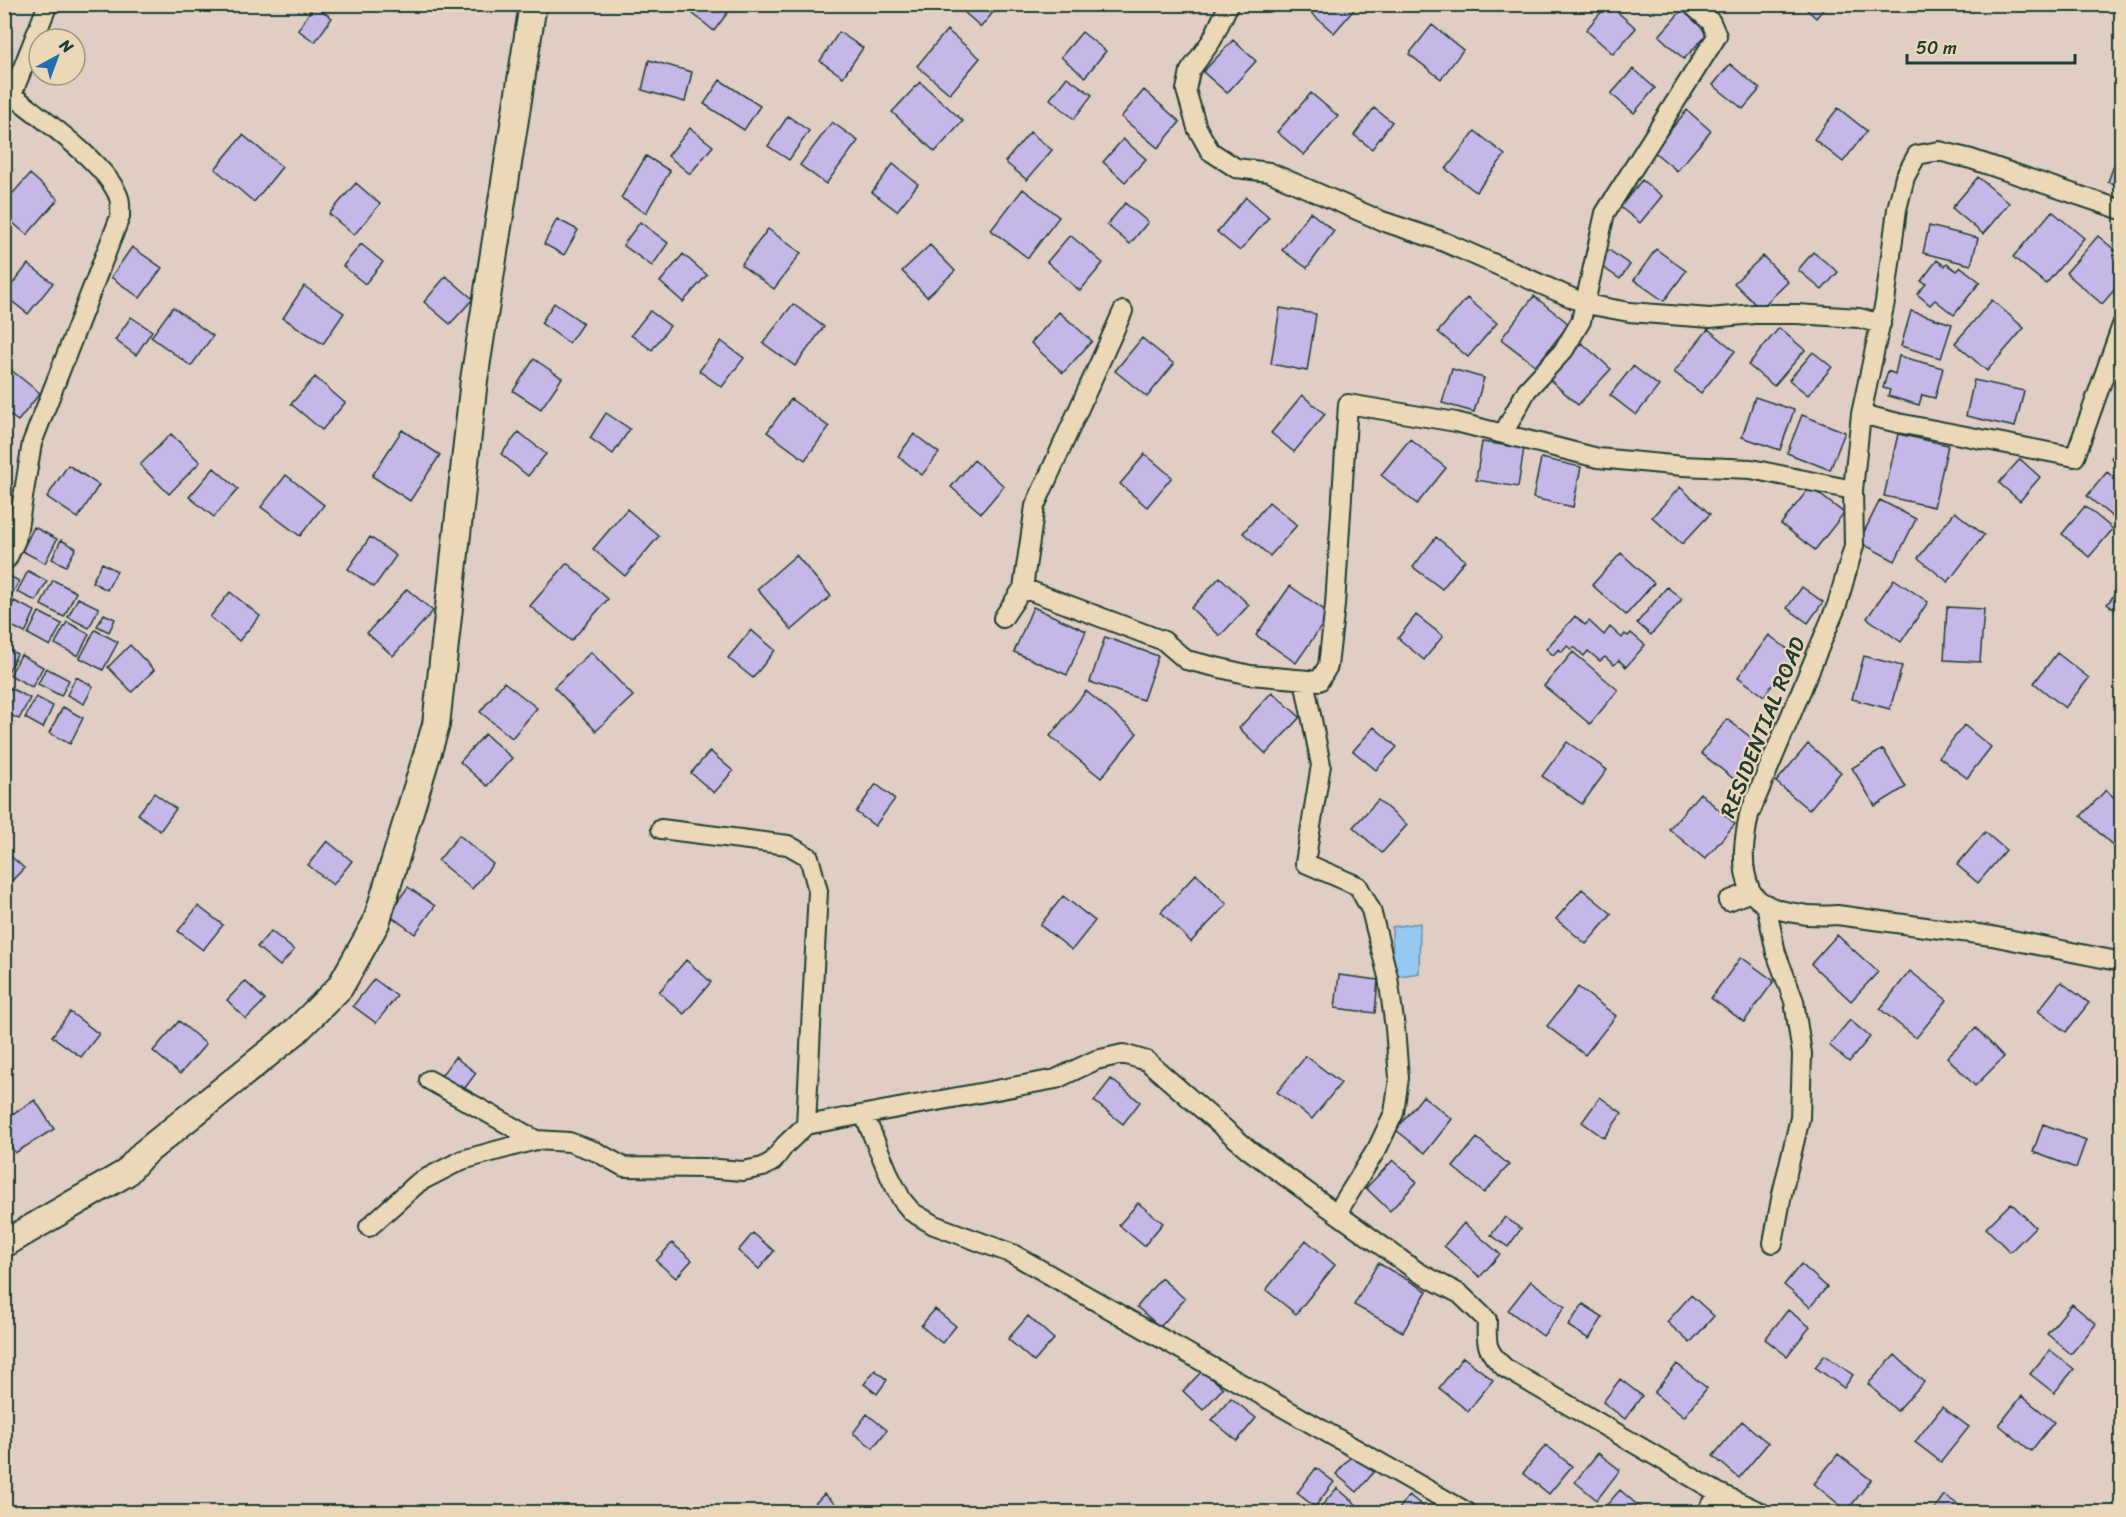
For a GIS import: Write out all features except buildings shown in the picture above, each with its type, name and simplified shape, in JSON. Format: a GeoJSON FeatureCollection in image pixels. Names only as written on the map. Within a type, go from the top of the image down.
{"type":"FeatureCollection","features":[{"type":"Feature","properties":{"kind":"main road"},"geometry":{"type":"LineString","coordinates":[[4,1244],[126,1173],[143,1154],[296,1031],[340,987],[376,922],[436,725],[474,380],[533,4]]}},
{"type":"Feature","properties":{"kind":"street"},"geometry":{"type":"LineString","coordinates":[[4,560],[7,559],[16,540],[32,443],[120,217],[120,199],[95,164],[8,95],[48,4]]}},
{"type":"Feature","properties":{"kind":"street"},"geometry":{"type":"LineString","coordinates":[[1229,4],[1212,40],[1190,71],[1186,90],[1197,128],[1210,151],[1236,168],[1269,172],[1382,221],[1442,241],[1586,304],[1629,312],[1710,318],[1754,314],[1797,314],[1859,318],[1881,324]]}},
{"type":"Feature","properties":{"kind":"street"},"geometry":{"type":"LineString","coordinates":[[1503,434],[1527,390],[1564,350],[1581,321],[1605,213],[1717,36],[1711,22],[1691,4]]}},
{"type":"Feature","properties":{"kind":"street","name":"RESIDENTIAL ROAD"},"geometry":{"type":"LineString","coordinates":[[1751,892],[1744,867],[1743,844],[1749,815],[1837,605],[1854,546],[1853,490],[1861,414],[1881,324],[1897,209],[1905,177],[1917,156],[1939,151],[1971,159],[2121,210]]}},
{"type":"Feature","properties":{"kind":"street"},"geometry":{"type":"LineString","coordinates":[[1003,618],[1023,588],[1035,506],[1123,311]]}},
{"type":"Feature","properties":{"kind":"street"},"geometry":{"type":"LineString","coordinates":[[1861,414],[2075,457],[2121,325]]}},
{"type":"Feature","properties":{"kind":"street"},"geometry":{"type":"LineString","coordinates":[[1023,588],[1164,641],[1186,660],[1250,675],[1318,681],[1328,666],[1341,539],[1348,404],[1456,422],[1598,458],[1683,466],[1751,469],[1853,490]]}},
{"type":"Feature","properties":{"kind":"street"},"geometry":{"type":"LineString","coordinates":[[1304,680],[1321,765],[1305,863],[1358,886],[1371,910],[1388,977],[1399,1078],[1394,1113],[1390,1122],[1378,1147],[1337,1213]]}},
{"type":"Feature","properties":{"kind":"street"},"geometry":{"type":"LineString","coordinates":[[661,829],[788,845],[809,857],[818,891],[806,1125]]}},
{"type":"Feature","properties":{"kind":"street"},"geometry":{"type":"LineString","coordinates":[[1728,901],[1751,892],[1766,904],[1787,912],[1816,917],[1836,915],[1992,936],[2121,962]]}},
{"type":"Feature","properties":{"kind":"street"},"geometry":{"type":"LineString","coordinates":[[1766,904],[1776,953],[1794,1001],[1802,1054],[1800,1118],[1773,1243]]}},
{"type":"Feature","properties":{"kind":"street"},"geometry":{"type":"LineString","coordinates":[[369,1227],[419,1182],[462,1160],[536,1140],[569,1142],[597,1152],[624,1167],[743,1170],[763,1167],[773,1161],[785,1145],[806,1125],[1056,1079],[1096,1060],[1123,1054],[1147,1061],[1249,1150],[1418,1272],[1460,1293],[1487,1320],[1486,1339],[1491,1355],[1505,1368],[1719,1493],[1760,1512]]}},
{"type":"Feature","properties":{"kind":"street"},"geometry":{"type":"LineString","coordinates":[[429,1080],[536,1140]]}},
{"type":"Feature","properties":{"kind":"street"},"geometry":{"type":"LineString","coordinates":[[864,1114],[891,1179],[902,1200],[912,1212],[934,1225],[1013,1254],[1467,1512]]}},
{"type":"Feature","properties":{"kind":"street"},"geometry":{"type":"LineString","coordinates":[[1707,1512],[1719,1493]]}},
{"type":"Feature","properties":{"kind":"water"},"geometry":{"type":"Polygon","coordinates":[[[1420,923],[1419,973],[1393,977],[1392,927],[1420,923]]]}}]}
